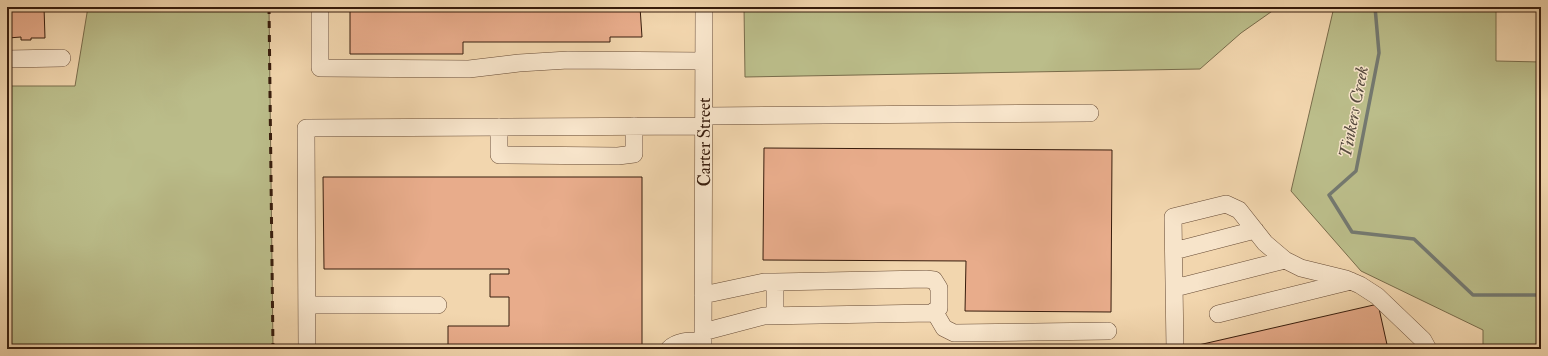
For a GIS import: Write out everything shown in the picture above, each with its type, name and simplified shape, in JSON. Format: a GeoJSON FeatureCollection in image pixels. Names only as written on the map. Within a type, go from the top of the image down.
{"type":"FeatureCollection","features":[{"type":"Feature","properties":{"kind":"street"},"geometry":{"type":"LineString","coordinates":[[320,7],[320,68],[469,69],[519,63],[568,60],[704,61]]}},
{"type":"Feature","properties":{"kind":"street","name":"Carter Street"},"geometry":{"type":"LineString","coordinates":[[703,340],[704,7]]}},
{"type":"Feature","properties":{"kind":"street"},"geometry":{"type":"LineString","coordinates":[[7,59],[62,58]]}},
{"type":"Feature","properties":{"kind":"street"},"geometry":{"type":"LineString","coordinates":[[307,349],[306,128],[634,126],[704,121],[1090,113]]}},
{"type":"Feature","properties":{"kind":"street"},"geometry":{"type":"LineString","coordinates":[[499,127],[499,155],[618,156],[634,154],[634,126]]}},
{"type":"Feature","properties":{"kind":"street"},"geometry":{"type":"LineString","coordinates":[[1175,349],[1173,217],[1226,204],[1239,210],[1265,243],[1285,260],[1301,268],[1352,281],[1377,296],[1423,340],[1428,349]]}},
{"type":"Feature","properties":{"kind":"street"},"geometry":{"type":"LineString","coordinates":[[1174,251],[1255,230]]}},
{"type":"Feature","properties":{"kind":"street"},"geometry":{"type":"LineString","coordinates":[[1175,288],[1285,260]]}},
{"type":"Feature","properties":{"kind":"street"},"geometry":{"type":"LineString","coordinates":[[669,349],[673,345],[682,342],[703,340],[764,316],[924,314],[939,308],[939,288],[934,280],[926,279],[764,282],[703,295]]}},
{"type":"Feature","properties":{"kind":"street"},"geometry":{"type":"LineString","coordinates":[[1218,314],[1352,281]]}},
{"type":"Feature","properties":{"kind":"street"},"geometry":{"type":"LineString","coordinates":[[775,282],[775,316]]}},
{"type":"Feature","properties":{"kind":"street"},"geometry":{"type":"LineString","coordinates":[[307,305],[438,305]]}},
{"type":"Feature","properties":{"kind":"street"},"geometry":{"type":"LineString","coordinates":[[934,311],[944,328],[954,333],[1108,331]]}},
{"type":"Feature","properties":{"kind":"green space"},"geometry":{"type":"Polygon","coordinates":[[[88,7],[269,7],[273,349],[7,349],[7,86],[75,86],[88,7]]]}},
{"type":"Feature","properties":{"kind":"green space"},"geometry":{"type":"Polygon","coordinates":[[[744,7],[1278,7],[1241,33],[1200,69],[745,77],[744,7]]]}},
{"type":"Feature","properties":{"kind":"green space"},"geometry":{"type":"Polygon","coordinates":[[[1334,7],[1496,7],[1496,61],[1541,62],[1541,349],[1483,349],[1483,330],[1361,271],[1291,191],[1334,7]]]}},
{"type":"Feature","properties":{"kind":"building"},"geometry":{"type":"Polygon","coordinates":[[[7,7],[44,7],[45,38],[21,40],[21,37],[8,38],[7,40],[7,7]]]}},
{"type":"Feature","properties":{"kind":"building"},"geometry":{"type":"Polygon","coordinates":[[[350,7],[640,7],[642,37],[610,37],[610,42],[463,42],[463,54],[350,54],[350,7]]]}},
{"type":"Feature","properties":{"kind":"building"},"geometry":{"type":"Polygon","coordinates":[[[764,148],[1112,150],[1111,312],[965,311],[966,261],[763,260],[764,148]]]}},
{"type":"Feature","properties":{"kind":"building"},"geometry":{"type":"Polygon","coordinates":[[[323,177],[642,177],[642,349],[327,349],[327,346],[448,346],[448,326],[509,326],[509,297],[490,297],[490,274],[509,274],[509,269],[324,269],[323,177]]]}},
{"type":"Feature","properties":{"kind":"building"},"geometry":{"type":"Polygon","coordinates":[[[1378,304],[1388,349],[1181,349],[1378,304]]]}},
{"type":"Feature","properties":{"kind":"waterway","name":"Tinkers Creek"},"geometry":{"type":"LineString","coordinates":[[1375,7],[1379,53],[1356,171],[1329,195],[1352,232],[1414,239],[1473,295],[1541,295]]}},
{"type":"Feature","properties":{"kind":"railway"},"geometry":{"type":"LineString","coordinates":[[269,7],[273,349]]}}]}
